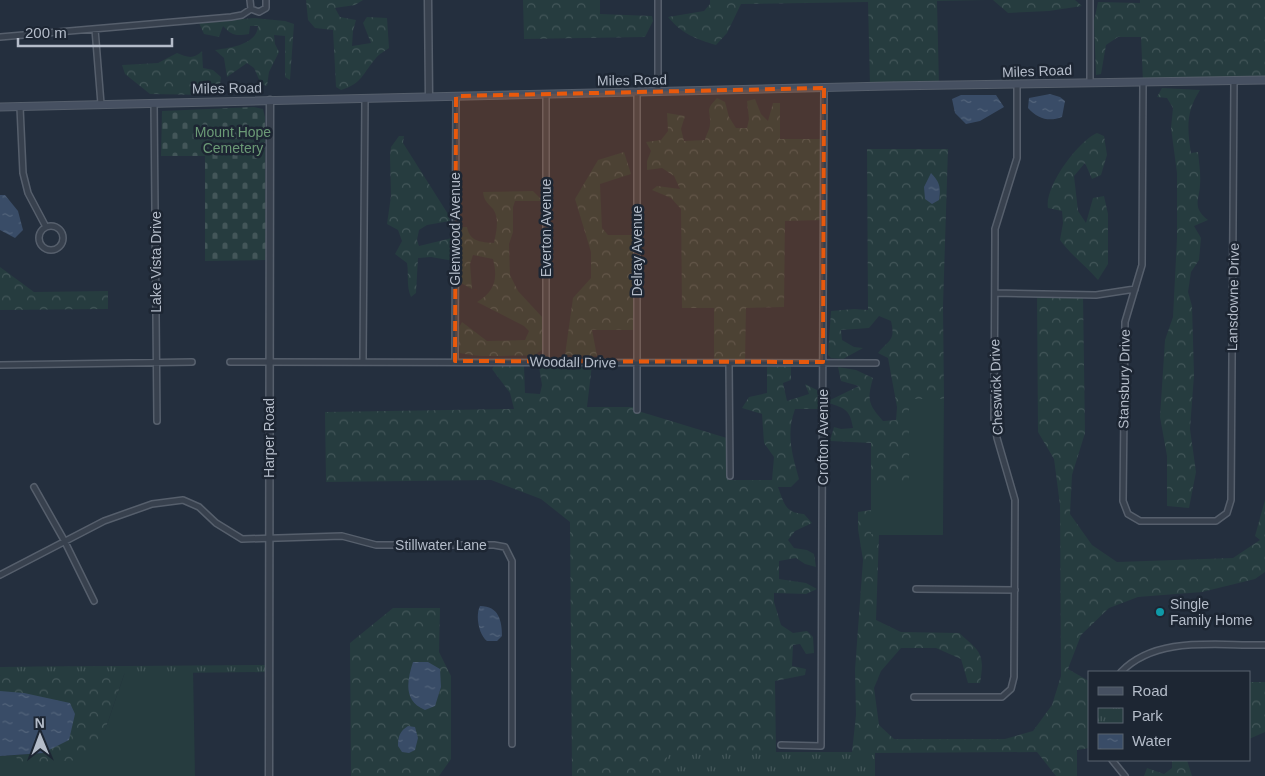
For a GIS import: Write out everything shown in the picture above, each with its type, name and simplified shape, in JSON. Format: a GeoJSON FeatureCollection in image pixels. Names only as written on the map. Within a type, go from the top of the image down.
{"type":"FeatureCollection","features":[{"type":"Feature","properties":{"kind":"main road","name":"Miles Road"},"geometry":{"type":"LineString","coordinates":[[0,107],[429,96],[1265,80]]}},
{"type":"Feature","properties":{"kind":"street"},"geometry":{"type":"LineString","coordinates":[[250,0],[251,9]]}},
{"type":"Feature","properties":{"kind":"street"},"geometry":{"type":"LineString","coordinates":[[251,9],[256,12],[262,12],[266,8],[266,0]]}},
{"type":"Feature","properties":{"kind":"street"},"geometry":{"type":"LineString","coordinates":[[428,0],[429,96]]}},
{"type":"Feature","properties":{"kind":"street"},"geometry":{"type":"LineString","coordinates":[[658,0],[658,92]]}},
{"type":"Feature","properties":{"kind":"street"},"geometry":{"type":"LineString","coordinates":[[1090,0],[1090,82]]}},
{"type":"Feature","properties":{"kind":"street"},"geometry":{"type":"LineString","coordinates":[[0,37],[236,17],[251,9]]}},
{"type":"Feature","properties":{"kind":"street"},"geometry":{"type":"LineString","coordinates":[[95,29],[101,104]]}},
{"type":"Feature","properties":{"kind":"street","name":"Lansdowne Drive"},"geometry":{"type":"LineString","coordinates":[[1227,513],[1231,500],[1234,81]]}},
{"type":"Feature","properties":{"kind":"street","name":"Stansbury Drive"},"geometry":{"type":"LineString","coordinates":[[1142,82],[1142,265],[1125,322],[1123,501],[1128,514],[1140,522],[1216,521],[1227,513]]}},
{"type":"Feature","properties":{"kind":"street","name":"Cheswick Drive"},"geometry":{"type":"LineString","coordinates":[[914,697],[993,699],[1002,697],[1011,689],[1014,677],[1015,500],[997,438],[994,419],[995,229],[1017,158],[1017,85]]}},
{"type":"Feature","properties":{"kind":"street","name":"Crofton Avenue"},"geometry":{"type":"LineString","coordinates":[[781,745],[821,746],[824,88]]}},
{"type":"Feature","properties":{"kind":"street","name":"Delray Avenue"},"geometry":{"type":"LineString","coordinates":[[637,92],[638,410]]}},
{"type":"Feature","properties":{"kind":"street","name":"Everton Avenue"},"geometry":{"type":"LineString","coordinates":[[546,94],[546,361]]}},
{"type":"Feature","properties":{"kind":"street","name":"Glenwood Avenue"},"geometry":{"type":"LineString","coordinates":[[455,361],[456,96]]}},
{"type":"Feature","properties":{"kind":"street"},"geometry":{"type":"LineString","coordinates":[[363,361],[365,98]]}},
{"type":"Feature","properties":{"kind":"street","name":"Harper Road"},"geometry":{"type":"LineString","coordinates":[[269,776],[270,100]]}},
{"type":"Feature","properties":{"kind":"street","name":"Lake Vista Drive"},"geometry":{"type":"LineString","coordinates":[[154,103],[157,421]]}},
{"type":"Feature","properties":{"kind":"street"},"geometry":{"type":"LineString","coordinates":[[20,107],[23,173],[28,194],[46,227]]}},
{"type":"Feature","properties":{"kind":"street"},"geometry":{"type":"LineString","coordinates":[[46,227],[57,227],[63,233],[64,240],[56,249],[48,250],[40,243],[40,232],[46,227]]}},
{"type":"Feature","properties":{"kind":"street"},"geometry":{"type":"LineString","coordinates":[[995,293],[1096,295],[1135,289]]}},
{"type":"Feature","properties":{"kind":"street"},"geometry":{"type":"LineString","coordinates":[[0,365],[192,362]]}},
{"type":"Feature","properties":{"kind":"street","name":"Woodall Drive"},"geometry":{"type":"LineString","coordinates":[[230,362],[876,363]]}},
{"type":"Feature","properties":{"kind":"street"},"geometry":{"type":"LineString","coordinates":[[729,363],[730,476]]}},
{"type":"Feature","properties":{"kind":"street"},"geometry":{"type":"LineString","coordinates":[[34,487],[64,540],[94,602]]}},
{"type":"Feature","properties":{"kind":"street"},"geometry":{"type":"LineString","coordinates":[[0,575],[17,568],[64,540],[104,521],[152,504],[183,500],[199,507],[216,523],[242,539],[269,538]]}},
{"type":"Feature","properties":{"kind":"street","name":"Stillwater Lane"},"geometry":{"type":"LineString","coordinates":[[269,538],[342,536],[376,545],[494,545],[505,547],[512,561],[512,744]]}},
{"type":"Feature","properties":{"kind":"street"},"geometry":{"type":"LineString","coordinates":[[916,589],[1015,590]]}},
{"type":"Feature","properties":{"kind":"street"},"geometry":{"type":"LineString","coordinates":[[1122,671],[1136,658],[1170,646],[1265,645]]}},
{"type":"Feature","properties":{"kind":"street"},"geometry":{"type":"LineString","coordinates":[[1113,761],[1125,776]]}},
{"type":"Feature","properties":{"kind":"highlighted area"},"geometry":{"type":"Polygon","coordinates":[[[824,88],[823,362],[455,361],[456,96],[824,88]]]}},
{"type":"Feature","properties":{"kind":"green space"},"geometry":{"type":"Polygon","coordinates":[[[306,0],[363,0],[355,5],[335,8],[340,17],[356,20],[352,46],[371,43],[363,23],[367,17],[387,18],[389,48],[377,57],[354,85],[341,90],[336,87],[333,30],[315,28],[308,20],[306,0]]]}},
{"type":"Feature","properties":{"kind":"green space"},"geometry":{"type":"Polygon","coordinates":[[[523,0],[600,0],[600,14],[652,16],[653,21],[645,37],[524,39],[523,0]]]}},
{"type":"Feature","properties":{"kind":"green space"},"geometry":{"type":"Polygon","coordinates":[[[710,0],[986,0],[937,1],[939,86],[870,86],[868,2],[741,4],[727,33],[716,45],[690,35],[679,28],[668,17],[704,11],[710,4],[710,0]]]}},
{"type":"Feature","properties":{"kind":"green space"},"geometry":{"type":"Polygon","coordinates":[[[993,0],[1075,0],[1082,6],[1049,11],[1008,13],[993,0]]]}},
{"type":"Feature","properties":{"kind":"green space"},"geometry":{"type":"Polygon","coordinates":[[[1140,0],[1265,0],[1265,80],[1143,82],[1141,37],[1118,37],[1106,45],[1101,74],[1096,75],[1094,21],[1098,2],[1140,3],[1140,0]]]}},
{"type":"Feature","properties":{"kind":"green space"},"geometry":{"type":"Polygon","coordinates":[[[254,18],[285,21],[294,24],[290,80],[285,77],[285,36],[274,35],[275,44],[279,52],[269,72],[267,86],[261,84],[254,68],[247,63],[227,77],[224,58],[215,50],[234,47],[248,41],[253,37],[258,26],[250,26],[249,34],[241,35],[229,32],[223,26],[219,37],[204,34],[199,23],[254,18]]]}},
{"type":"Feature","properties":{"kind":"green space"},"geometry":{"type":"Polygon","coordinates":[[[202,51],[203,68],[213,70],[221,77],[220,85],[206,95],[150,94],[125,74],[122,65],[158,63],[177,53],[191,57],[202,51]]]}},
{"type":"Feature","properties":{"kind":"green space"},"geometry":{"type":"Polygon","coordinates":[[[1162,88],[1200,90],[1190,113],[1189,135],[1191,153],[1198,152],[1200,185],[1198,207],[1208,220],[1194,226],[1201,238],[1199,260],[1191,272],[1188,292],[1192,306],[1194,375],[1190,429],[1196,472],[1189,508],[1167,506],[1167,456],[1160,417],[1165,340],[1173,317],[1177,238],[1177,173],[1171,128],[1173,108],[1167,98],[1157,97],[1162,88]]]}},
{"type":"Feature","properties":{"kind":"green space"},"geometry":{"type":"Polygon","coordinates":[[[717,98],[725,102],[729,117],[736,128],[747,128],[749,119],[747,101],[755,99],[761,114],[768,121],[773,103],[780,103],[780,139],[824,139],[823,220],[785,221],[784,307],[746,308],[745,363],[714,363],[714,308],[682,308],[681,209],[671,198],[652,190],[657,186],[680,189],[674,176],[662,168],[647,170],[647,161],[651,151],[646,142],[661,140],[668,131],[667,113],[685,116],[681,129],[684,141],[705,140],[710,126],[709,108],[717,98]]]}},
{"type":"Feature","properties":{"kind":"green space","name":"Mount Hope Cemetery"},"geometry":{"type":"Polygon","coordinates":[[[254,107],[263,109],[265,117],[266,260],[205,261],[205,156],[161,156],[162,111],[254,107]]]}},
{"type":"Feature","properties":{"kind":"green space"},"geometry":{"type":"Polygon","coordinates":[[[1097,133],[1104,136],[1107,155],[1101,175],[1092,179],[1085,163],[1074,176],[1078,211],[1086,223],[1093,198],[1104,196],[1108,214],[1108,264],[1098,280],[1060,240],[1063,223],[1062,211],[1048,208],[1051,189],[1064,166],[1081,145],[1097,133]]]}},
{"type":"Feature","properties":{"kind":"green space"},"geometry":{"type":"Polygon","coordinates":[[[399,136],[404,136],[403,143],[448,214],[450,221],[427,225],[419,230],[417,240],[419,246],[452,238],[454,261],[431,257],[418,258],[416,293],[411,297],[407,263],[395,254],[402,241],[398,230],[387,224],[391,196],[391,147],[399,136]]]}},
{"type":"Feature","properties":{"kind":"green space"},"geometry":{"type":"Polygon","coordinates":[[[867,149],[948,149],[943,306],[944,399],[909,399],[909,484],[871,484],[871,443],[830,441],[834,427],[841,429],[853,428],[850,416],[845,410],[826,402],[859,386],[841,381],[838,367],[856,370],[873,378],[870,401],[874,410],[883,421],[896,420],[897,407],[888,358],[878,353],[892,337],[891,321],[879,316],[869,328],[841,330],[842,340],[854,347],[863,348],[843,359],[831,358],[828,355],[831,311],[868,310],[867,149]]]}},
{"type":"Feature","properties":{"kind":"green space"},"geometry":{"type":"Polygon","coordinates":[[[624,152],[631,174],[600,184],[602,228],[608,235],[637,235],[637,330],[592,330],[597,356],[565,355],[573,298],[591,278],[591,252],[575,199],[598,160],[624,152]]]}},
{"type":"Feature","properties":{"kind":"green space"},"geometry":{"type":"Polygon","coordinates":[[[533,191],[543,201],[515,201],[513,207],[513,232],[509,244],[510,275],[518,291],[543,318],[542,350],[533,356],[478,356],[460,353],[457,331],[462,322],[487,341],[525,340],[529,331],[524,326],[477,302],[488,293],[494,284],[493,259],[473,255],[470,264],[472,289],[459,282],[458,227],[467,227],[471,236],[477,240],[494,243],[497,226],[496,217],[483,192],[533,191]]]}},
{"type":"Feature","properties":{"kind":"green space"},"geometry":{"type":"Polygon","coordinates":[[[0,267],[34,292],[108,291],[108,309],[0,310],[0,267]]]}},
{"type":"Feature","properties":{"kind":"green space"},"geometry":{"type":"Polygon","coordinates":[[[1037,293],[1083,295],[1085,433],[1072,475],[1070,514],[1092,545],[1117,562],[1233,558],[1260,540],[1255,536],[1265,500],[1265,572],[1255,579],[1202,592],[1138,597],[1109,608],[1081,635],[1068,669],[1088,680],[1088,748],[1077,750],[1077,776],[1056,776],[1037,752],[875,753],[875,776],[572,776],[570,522],[541,499],[491,480],[326,482],[325,412],[514,409],[510,393],[492,369],[494,366],[524,366],[525,393],[540,394],[542,385],[539,367],[592,365],[587,407],[637,407],[638,411],[730,439],[730,480],[772,480],[774,457],[764,443],[762,414],[742,408],[749,397],[767,393],[767,367],[791,365],[791,380],[783,383],[787,401],[809,394],[805,384],[817,390],[819,409],[795,409],[790,436],[799,479],[791,487],[778,487],[786,506],[793,512],[804,514],[812,523],[795,531],[788,540],[794,548],[807,550],[814,554],[816,567],[805,564],[796,558],[779,561],[779,579],[806,583],[817,589],[806,594],[774,593],[774,602],[781,625],[793,633],[807,631],[813,637],[814,653],[806,654],[800,644],[793,645],[792,666],[806,669],[805,675],[775,681],[776,752],[852,752],[856,715],[855,670],[863,560],[858,529],[858,512],[871,510],[871,534],[879,535],[876,620],[901,632],[959,633],[980,654],[982,666],[980,683],[968,683],[961,659],[936,648],[901,648],[881,671],[874,688],[879,725],[894,739],[1005,739],[1033,731],[1052,705],[1061,676],[1060,505],[1054,459],[1038,432],[1037,293]]]}},
{"type":"Feature","properties":{"kind":"green space"},"geometry":{"type":"Polygon","coordinates":[[[909,399],[944,399],[943,535],[871,535],[871,484],[909,483],[909,399]]]}},
{"type":"Feature","properties":{"kind":"green space"},"geometry":{"type":"Polygon","coordinates":[[[393,608],[440,608],[439,652],[451,676],[451,759],[439,776],[351,776],[350,643],[393,608]]]}},
{"type":"Feature","properties":{"kind":"green space"},"geometry":{"type":"Polygon","coordinates":[[[267,665],[267,672],[0,675],[0,667],[267,665]]]}},
{"type":"Feature","properties":{"kind":"green space"},"geometry":{"type":"Polygon","coordinates":[[[127,666],[193,666],[195,776],[0,776],[0,756],[14,755],[22,763],[105,730],[127,666]]]}},
{"type":"Feature","properties":{"kind":"green space"},"geometry":{"type":"Polygon","coordinates":[[[127,666],[105,730],[82,760],[21,763],[14,755],[43,753],[0,691],[0,676],[3,667],[127,666]]]}},
{"type":"Feature","properties":{"kind":"green space"},"geometry":{"type":"Polygon","coordinates":[[[1250,682],[1265,682],[1265,732],[1250,739],[1250,682]]]}},
{"type":"Feature","properties":{"kind":"green space"},"geometry":{"type":"Polygon","coordinates":[[[667,752],[875,753],[875,776],[667,776],[667,752]]]}},
{"type":"Feature","properties":{"kind":"green space"},"geometry":{"type":"Polygon","coordinates":[[[1172,761],[1187,761],[1192,776],[1144,776],[1147,768],[1164,774],[1172,768],[1172,761]]]}},
{"type":"Feature","properties":{"kind":"water"},"geometry":{"type":"Polygon","coordinates":[[[1050,94],[1060,97],[1065,101],[1062,117],[1044,118],[1036,115],[1028,108],[1029,98],[1050,94]]]}},
{"type":"Feature","properties":{"kind":"water"},"geometry":{"type":"Polygon","coordinates":[[[961,95],[996,95],[1004,107],[980,121],[966,124],[955,113],[952,99],[961,95]]]}},
{"type":"Feature","properties":{"kind":"water"},"geometry":{"type":"Polygon","coordinates":[[[931,173],[938,182],[940,192],[939,200],[932,204],[925,199],[924,187],[931,173]]]}},
{"type":"Feature","properties":{"kind":"water"},"geometry":{"type":"Polygon","coordinates":[[[0,195],[5,195],[18,211],[23,230],[15,238],[0,230],[0,195]]]}},
{"type":"Feature","properties":{"kind":"water"},"geometry":{"type":"Polygon","coordinates":[[[480,606],[491,609],[498,615],[502,636],[497,641],[487,641],[480,630],[478,620],[480,606]]]}},
{"type":"Feature","properties":{"kind":"water"},"geometry":{"type":"Polygon","coordinates":[[[413,662],[428,662],[440,669],[441,687],[435,706],[425,710],[413,701],[408,690],[413,662]]]}},
{"type":"Feature","properties":{"kind":"water"},"geometry":{"type":"Polygon","coordinates":[[[0,691],[24,693],[70,703],[75,714],[69,740],[43,753],[0,756],[0,691]]]}},
{"type":"Feature","properties":{"kind":"water"},"geometry":{"type":"Polygon","coordinates":[[[408,726],[415,727],[418,738],[415,750],[409,753],[402,752],[398,746],[400,734],[408,726]]]}},
{"type":"Feature","properties":{"kind":"place","name":"Single Family Home"},"geometry":{"type":"Point","coordinates":[1160,612]}}]}
